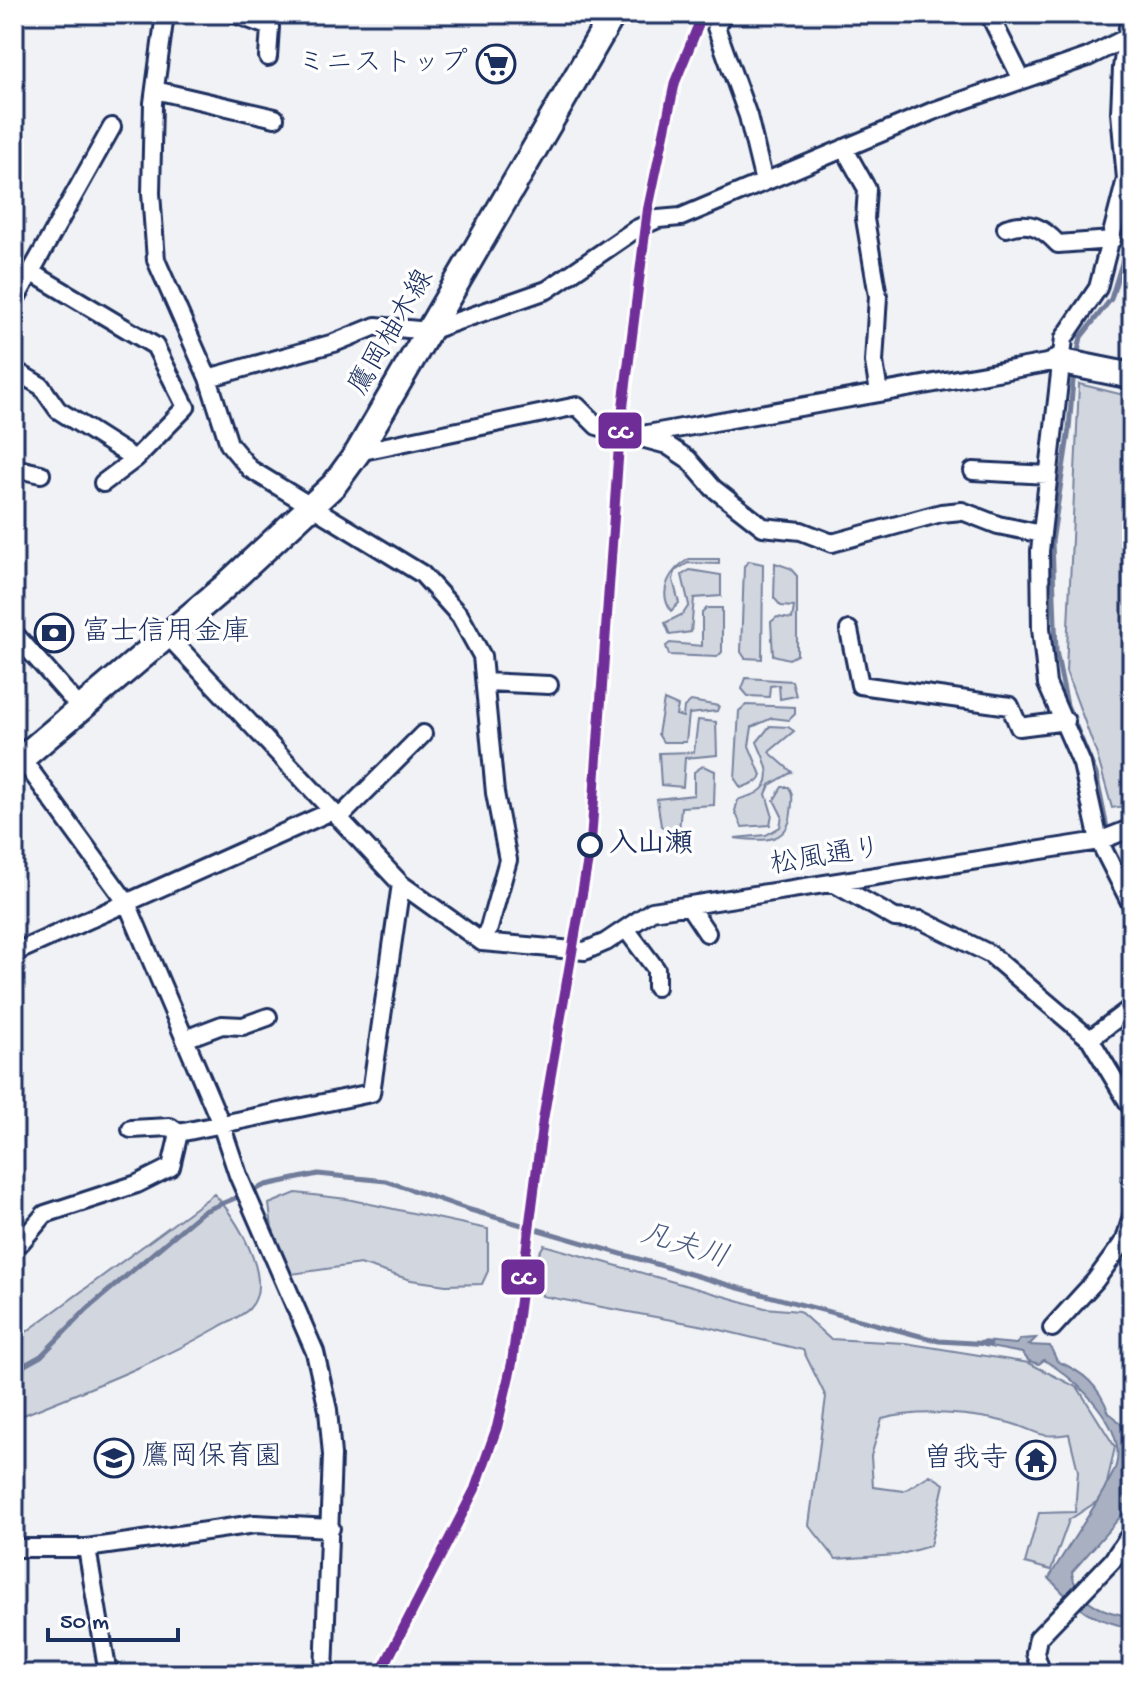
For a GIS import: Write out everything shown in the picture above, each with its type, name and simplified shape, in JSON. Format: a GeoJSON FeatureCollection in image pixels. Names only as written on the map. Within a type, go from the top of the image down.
{"type":"FeatureCollection","features":[{"type":"Feature","properties":{"kind":"main road","name":"鷹岡柚木線"},"geometry":{"type":"LineString","coordinates":[[18,762],[168,636],[334,485],[358,452],[613,14]]}},
{"type":"Feature","properties":{"kind":"main road"},"geometry":{"type":"LineString","coordinates":[[1070,363],[1132,376]]}},
{"type":"Feature","properties":{"kind":"street"},"geometry":{"type":"LineString","coordinates":[[165,14],[155,90],[151,193],[156,260],[208,378],[229,444],[250,469],[422,574],[460,616],[482,656],[495,793],[508,860],[489,928],[482,942],[401,884],[168,636]]}},
{"type":"Feature","properties":{"kind":"street"},"geometry":{"type":"LineString","coordinates":[[235,14],[270,27],[268,57]]}},
{"type":"Feature","properties":{"kind":"street"},"geometry":{"type":"LineString","coordinates":[[723,14],[716,27],[748,116],[764,182]]}},
{"type":"Feature","properties":{"kind":"street"},"geometry":{"type":"LineString","coordinates":[[989,14],[1021,78]]}},
{"type":"Feature","properties":{"kind":"street"},"geometry":{"type":"LineString","coordinates":[[1130,14],[1122,68],[1120,112],[1126,179],[1098,288],[1064,338],[1070,363],[1048,475],[1042,534],[1041,628],[1047,684],[1066,721],[1082,764],[1101,840],[1132,906]]}},
{"type":"Feature","properties":{"kind":"street"},"geometry":{"type":"LineString","coordinates":[[208,378],[334,343],[376,326],[429,331],[547,290],[636,229],[658,219],[681,217],[1021,78],[1088,57],[1128,37]]}},
{"type":"Feature","properties":{"kind":"street"},"geometry":{"type":"LineString","coordinates":[[155,90],[275,118]]}},
{"type":"Feature","properties":{"kind":"street"},"geometry":{"type":"LineString","coordinates":[[14,302],[112,127]]}},
{"type":"Feature","properties":{"kind":"street"},"geometry":{"type":"LineString","coordinates":[[844,148],[867,189],[865,219],[878,296],[874,362],[879,393]]}},
{"type":"Feature","properties":{"kind":"street"},"geometry":{"type":"LineString","coordinates":[[1006,228],[1022,223],[1044,229],[1058,244],[1112,240]]}},
{"type":"Feature","properties":{"kind":"street"},"geometry":{"type":"LineString","coordinates":[[31,272],[155,346],[186,407],[135,459],[103,483]]}},
{"type":"Feature","properties":{"kind":"street"},"geometry":{"type":"LineString","coordinates":[[641,435],[1070,363]]}},
{"type":"Feature","properties":{"kind":"street"},"geometry":{"type":"LineString","coordinates":[[14,370],[41,386],[58,410],[135,459]]}},
{"type":"Feature","properties":{"kind":"street"},"geometry":{"type":"LineString","coordinates":[[358,452],[577,406],[597,426],[641,435],[667,445],[688,459],[713,488],[763,527],[801,531],[832,543],[941,513],[962,511],[998,525],[1042,534]]}},
{"type":"Feature","properties":{"kind":"street"},"geometry":{"type":"LineString","coordinates":[[14,468],[41,474]]}},
{"type":"Feature","properties":{"kind":"street"},"geometry":{"type":"LineString","coordinates":[[973,471],[1048,475]]}},
{"type":"Feature","properties":{"kind":"street"},"geometry":{"type":"LineString","coordinates":[[849,630],[860,685],[1010,706],[1019,727],[1066,721]]}},
{"type":"Feature","properties":{"kind":"street"},"geometry":{"type":"LineString","coordinates":[[14,633],[81,709]]}},
{"type":"Feature","properties":{"kind":"street"},"geometry":{"type":"LineString","coordinates":[[485,682],[549,685]]}},
{"type":"Feature","properties":{"kind":"street"},"geometry":{"type":"LineString","coordinates":[[14,953],[336,814],[423,734]]}},
{"type":"Feature","properties":{"kind":"street"},"geometry":{"type":"LineString","coordinates":[[18,762],[127,903],[221,1124],[272,1258],[315,1352],[328,1410],[331,1528],[324,1674]]}},
{"type":"Feature","properties":{"kind":"street","name":"松風通り"},"geometry":{"type":"LineString","coordinates":[[482,942],[585,951],[652,911],[1101,840],[1128,830]]}},
{"type":"Feature","properties":{"kind":"street"},"geometry":{"type":"LineString","coordinates":[[833,883],[895,918],[921,920],[990,954],[1090,1039],[1132,1109]]}},
{"type":"Feature","properties":{"kind":"street"},"geometry":{"type":"LineString","coordinates":[[131,1129],[170,1127],[179,1133],[371,1093],[401,884]]}},
{"type":"Feature","properties":{"kind":"street"},"geometry":{"type":"LineString","coordinates":[[689,906],[707,933]]}},
{"type":"Feature","properties":{"kind":"street"},"geometry":{"type":"LineString","coordinates":[[626,929],[656,969],[656,987]]}},
{"type":"Feature","properties":{"kind":"street"},"geometry":{"type":"LineString","coordinates":[[1090,1039],[1132,1007]]}},
{"type":"Feature","properties":{"kind":"street"},"geometry":{"type":"LineString","coordinates":[[185,1039],[222,1025],[243,1026],[268,1017]]}},
{"type":"Feature","properties":{"kind":"street"},"geometry":{"type":"LineString","coordinates":[[14,1245],[21,1242],[45,1214],[137,1184],[171,1167],[179,1133]]}},
{"type":"Feature","properties":{"kind":"street"},"geometry":{"type":"LineString","coordinates":[[1052,1328],[1129,1243],[1132,1216]]}},
{"type":"Feature","properties":{"kind":"street"},"geometry":{"type":"LineString","coordinates":[[14,1548],[87,1548],[255,1524],[331,1528]]}},
{"type":"Feature","properties":{"kind":"street"},"geometry":{"type":"LineString","coordinates":[[1042,1674],[1035,1653],[1038,1638],[1095,1580],[1132,1532]]}},
{"type":"Feature","properties":{"kind":"street"},"geometry":{"type":"LineString","coordinates":[[87,1548],[108,1674]]}},
{"type":"Feature","properties":{"kind":"shaded area"},"geometry":{"type":"Polygon","coordinates":[[[1079,384],[1132,397],[1132,805],[1112,808],[1097,755],[1066,671],[1079,384]]]}},
{"type":"Feature","properties":{"kind":"shaded area"},"geometry":{"type":"Polygon","coordinates":[[[689,559],[719,559],[719,564],[688,563],[675,571],[673,580],[679,603],[671,611],[665,595],[668,581],[677,568],[689,559]]]}},
{"type":"Feature","properties":{"kind":"shaded area"},"geometry":{"type":"Polygon","coordinates":[[[749,561],[763,564],[762,659],[745,658],[741,652],[744,566],[749,561]]]}},
{"type":"Feature","properties":{"kind":"shaded area"},"geometry":{"type":"Polygon","coordinates":[[[775,563],[790,568],[797,576],[797,655],[789,659],[773,655],[771,622],[777,617],[792,619],[794,607],[781,606],[774,598],[775,563]]]}},
{"type":"Feature","properties":{"kind":"shaded area"},"geometry":{"type":"Polygon","coordinates":[[[690,570],[721,575],[721,596],[694,598],[691,632],[670,635],[665,623],[683,614],[689,605],[682,575],[690,570]]]}},
{"type":"Feature","properties":{"kind":"shaded area"},"geometry":{"type":"Polygon","coordinates":[[[707,608],[722,608],[722,652],[717,657],[669,655],[666,646],[670,643],[702,646],[702,613],[707,608]]]}},
{"type":"Feature","properties":{"kind":"shaded area"},"geometry":{"type":"Polygon","coordinates":[[[746,678],[792,681],[796,696],[780,699],[779,685],[770,686],[769,697],[748,696],[742,689],[746,678]]]}},
{"type":"Feature","properties":{"kind":"shaded area"},"geometry":{"type":"Polygon","coordinates":[[[664,700],[678,706],[676,715],[683,717],[684,707],[691,701],[719,706],[717,711],[689,714],[686,742],[663,742],[658,734],[664,700]]]}},
{"type":"Feature","properties":{"kind":"shaded area"},"geometry":{"type":"Polygon","coordinates":[[[746,705],[795,707],[795,714],[789,720],[772,718],[752,727],[749,746],[761,775],[758,781],[741,788],[735,779],[739,711],[746,705]]]}},
{"type":"Feature","properties":{"kind":"shaded area"},"geometry":{"type":"Polygon","coordinates":[[[698,720],[716,722],[717,755],[685,758],[683,787],[661,785],[659,753],[694,752],[698,720]]]}},
{"type":"Feature","properties":{"kind":"shaded area"},"geometry":{"type":"Polygon","coordinates":[[[770,726],[788,727],[794,731],[769,752],[792,772],[770,785],[766,794],[772,814],[770,825],[742,827],[735,811],[738,800],[757,793],[767,782],[767,769],[757,742],[770,726]]]}},
{"type":"Feature","properties":{"kind":"shaded area"},"geometry":{"type":"Polygon","coordinates":[[[703,766],[715,771],[714,805],[681,807],[679,832],[673,833],[661,826],[657,799],[694,795],[694,772],[703,766]]]}},
{"type":"Feature","properties":{"kind":"shaded area"},"geometry":{"type":"Polygon","coordinates":[[[782,787],[789,787],[792,797],[789,823],[784,831],[771,839],[735,838],[766,835],[780,827],[782,816],[774,800],[782,787]]]}},
{"type":"Feature","properties":{"kind":"shaded area"},"geometry":{"type":"Polygon","coordinates":[[[296,1193],[347,1199],[488,1229],[488,1271],[482,1284],[446,1285],[411,1280],[360,1264],[292,1274],[272,1228],[269,1204],[296,1193]]]}},
{"type":"Feature","properties":{"kind":"shaded area"},"geometry":{"type":"Polygon","coordinates":[[[214,1194],[232,1217],[250,1249],[258,1282],[256,1297],[249,1309],[168,1354],[14,1419],[14,1341],[214,1194]]]}},
{"type":"Feature","properties":{"kind":"shaded area"},"geometry":{"type":"Polygon","coordinates":[[[544,1245],[765,1308],[799,1311],[830,1339],[905,1343],[1029,1363],[1078,1388],[1115,1447],[1104,1497],[1069,1520],[1051,1570],[1025,1563],[1039,1513],[1075,1512],[1078,1471],[1069,1434],[1043,1435],[1010,1423],[963,1415],[929,1413],[882,1419],[871,1456],[873,1487],[904,1491],[930,1475],[944,1484],[930,1546],[898,1555],[836,1559],[809,1525],[826,1397],[803,1350],[704,1326],[542,1296],[533,1263],[544,1245]]]}},
{"type":"Feature","properties":{"kind":"water"},"geometry":{"type":"Polygon","coordinates":[[[1036,1338],[1029,1345],[1050,1346],[1057,1361],[1089,1381],[1124,1432],[1129,1507],[1072,1572],[1074,1582],[1085,1598],[1102,1609],[1132,1616],[1132,1628],[1086,1612],[1049,1578],[1106,1486],[1117,1457],[1109,1424],[1071,1379],[1044,1360],[1039,1364],[1029,1361],[1022,1353],[984,1346],[983,1341],[1016,1344],[1021,1339],[1036,1338]]]}},
{"type":"Feature","properties":{"kind":"waterway"},"geometry":{"type":"LineString","coordinates":[[1077,356],[1081,337],[1111,299],[1132,230]]}},
{"type":"Feature","properties":{"kind":"waterway"},"geometry":{"type":"LineString","coordinates":[[1074,369],[1069,429],[1052,542],[1056,651],[1067,705],[1096,774],[1108,833]]}},
{"type":"Feature","properties":{"kind":"waterway","name":"凡夫川"},"geometry":{"type":"LineString","coordinates":[[14,1371],[41,1356],[87,1309],[202,1212],[266,1185],[318,1174],[386,1181],[467,1209],[735,1287],[939,1341],[990,1344]]}},
{"type":"Feature","properties":{"kind":"transit line","name":"CC"},"geometry":{"type":"LineString","coordinates":[[380,1674],[475,1489],[497,1427],[512,1363],[543,1120],[591,842],[620,431],[648,209],[675,82],[703,14]]}},
{"type":"Feature","properties":{"kind":"place","name":"ミニストップ"},"geometry":{"type":"Point","coordinates":[496,64]}},
{"type":"Feature","properties":{"kind":"place","name":"富士信用金庫"},"geometry":{"type":"Point","coordinates":[54,633]}},
{"type":"Feature","properties":{"kind":"place","name":"入山瀬"},"geometry":{"type":"Point","coordinates":[590,845]}},
{"type":"Feature","properties":{"kind":"place","name":"鷹岡保育園"},"geometry":{"type":"Point","coordinates":[114,1458]}},
{"type":"Feature","properties":{"kind":"place","name":"曽我寺"},"geometry":{"type":"Point","coordinates":[1036,1460]}}]}
